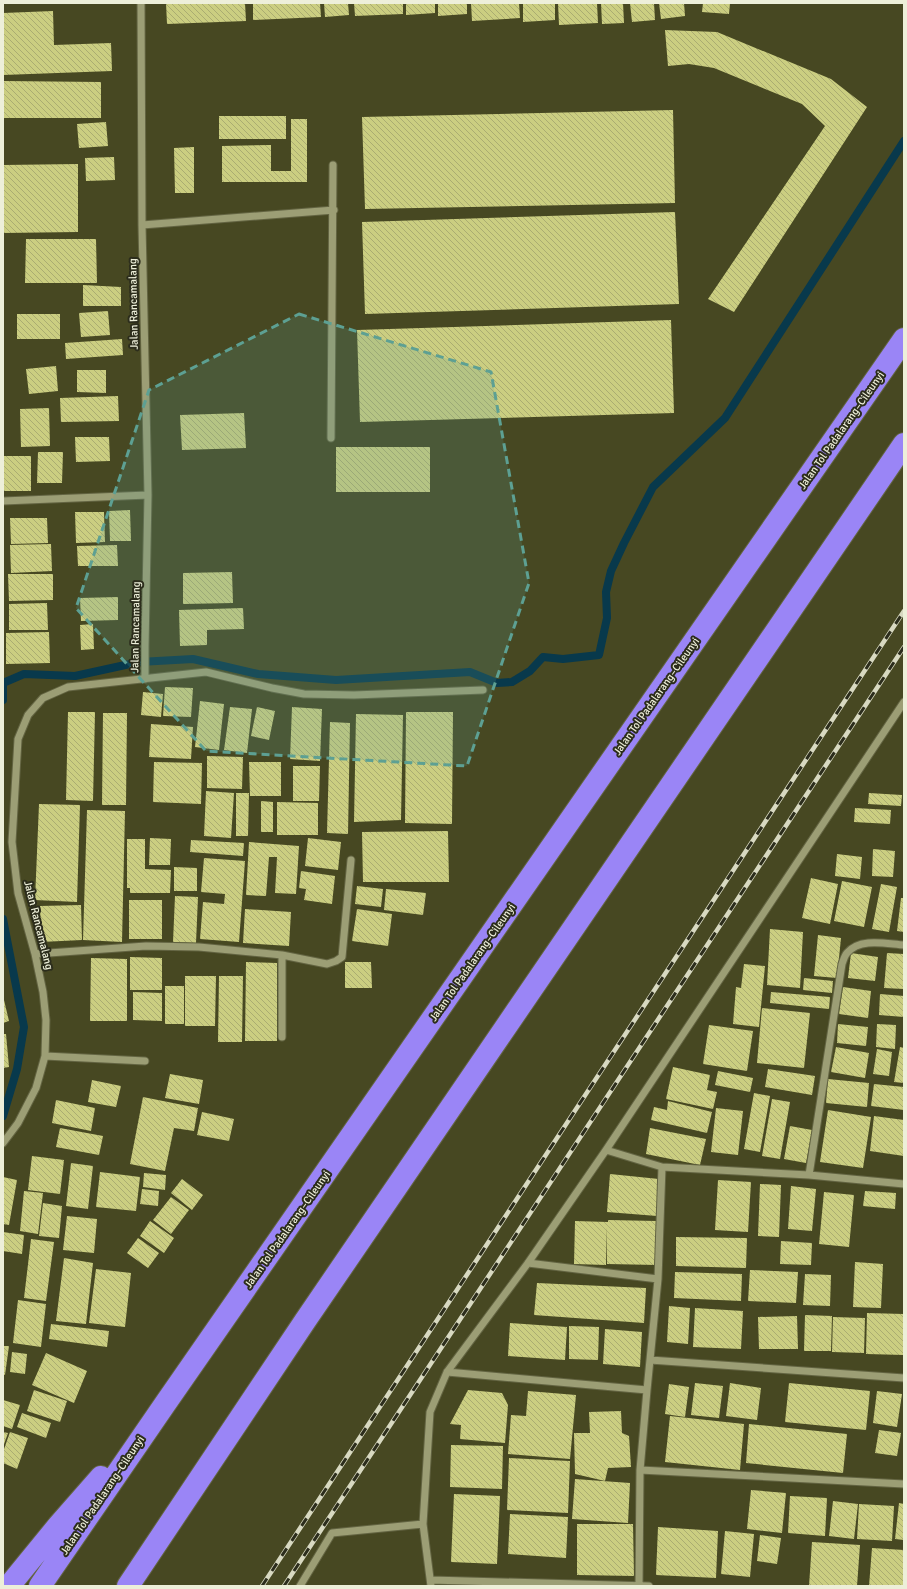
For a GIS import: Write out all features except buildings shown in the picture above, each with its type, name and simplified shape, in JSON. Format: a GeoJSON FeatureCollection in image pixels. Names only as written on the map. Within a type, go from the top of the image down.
{"type":"FeatureCollection","features":[{"type":"Feature","properties":{"kind":"highway","name":"Jalan Tol Padalarang–Cileunyi"},"geometry":{"type":"LineString","coordinates":[[40,1586],[904,339]]}},
{"type":"Feature","properties":{"kind":"highway"},"geometry":{"type":"LineString","coordinates":[[128,1586],[305,1321],[904,444]]}},
{"type":"Feature","properties":{"kind":"highway"},"geometry":{"type":"LineString","coordinates":[[9,1586],[58,1526],[165,1404]]}},
{"type":"Feature","properties":{"kind":"street","name":"Jalan Rancamalang"},"geometry":{"type":"LineString","coordinates":[[3,1144],[18,1123],[36,1088],[45,1056],[46,1020],[43,992],[35,954],[18,893],[12,842],[18,739],[28,715],[43,698],[68,688],[145,676],[144,647],[148,494],[142,225],[141,3]]}},
{"type":"Feature","properties":{"kind":"street"},"geometry":{"type":"LineString","coordinates":[[331,438],[334,210],[333,165]]}},
{"type":"Feature","properties":{"kind":"street"},"geometry":{"type":"LineString","coordinates":[[142,225],[334,210]]}},
{"type":"Feature","properties":{"kind":"street"},"geometry":{"type":"LineString","coordinates":[[3,501],[148,494]]}},
{"type":"Feature","properties":{"kind":"street"},"geometry":{"type":"LineString","coordinates":[[145,676],[206,672],[304,694],[362,695],[483,690]]}},
{"type":"Feature","properties":{"kind":"street"},"geometry":{"type":"LineString","coordinates":[[649,1586],[431,1583],[423,1524],[430,1412],[448,1372],[528,1263],[606,1150],[904,702]]}},
{"type":"Feature","properties":{"kind":"street"},"geometry":{"type":"LineString","coordinates":[[35,954],[146,946],[199,947],[282,955],[327,964],[336,962],[342,957],[350,860]]}},
{"type":"Feature","properties":{"kind":"street"},"geometry":{"type":"LineString","coordinates":[[809,1175],[842,964],[847,953],[856,946],[870,942],[904,945]]}},
{"type":"Feature","properties":{"kind":"street"},"geometry":{"type":"LineString","coordinates":[[282,955],[282,1037]]}},
{"type":"Feature","properties":{"kind":"street"},"geometry":{"type":"LineString","coordinates":[[45,1056],[145,1061]]}},
{"type":"Feature","properties":{"kind":"street"},"geometry":{"type":"LineString","coordinates":[[606,1150],[662,1167],[809,1175],[904,1184]]}},
{"type":"Feature","properties":{"kind":"street"},"geometry":{"type":"LineString","coordinates":[[639,1586],[640,1470],[658,1279],[662,1167]]}},
{"type":"Feature","properties":{"kind":"street"},"geometry":{"type":"LineString","coordinates":[[528,1263],[658,1279]]}},
{"type":"Feature","properties":{"kind":"street"},"geometry":{"type":"LineString","coordinates":[[650,1360],[904,1378]]}},
{"type":"Feature","properties":{"kind":"street"},"geometry":{"type":"LineString","coordinates":[[448,1372],[647,1390]]}},
{"type":"Feature","properties":{"kind":"street"},"geometry":{"type":"LineString","coordinates":[[640,1470],[904,1484]]}},
{"type":"Feature","properties":{"kind":"street"},"geometry":{"type":"LineString","coordinates":[[300,1586],[332,1533],[423,1524]]}},
{"type":"Feature","properties":{"kind":"highlighted area"},"geometry":{"type":"Polygon","coordinates":[[[299,314],[491,372],[529,583],[467,766],[206,751],[76,608],[149,390],[299,314]]]}},
{"type":"Feature","properties":{"kind":"waterway"},"geometry":{"type":"LineString","coordinates":[[3,700],[3,683],[24,674],[75,676],[139,662],[193,659],[258,674],[336,680],[470,672],[497,683],[512,682],[530,671],[543,657],[563,659],[599,655],[607,618],[606,592],[611,571],[653,487],[725,418],[904,141]]}},
{"type":"Feature","properties":{"kind":"waterway"},"geometry":{"type":"LineString","coordinates":[[3,919],[24,1027],[17,1069],[3,1116]]}},
{"type":"Feature","properties":{"kind":"railway"},"geometry":{"type":"LineString","coordinates":[[262,1586],[904,611]]}},
{"type":"Feature","properties":{"kind":"railway"},"geometry":{"type":"LineString","coordinates":[[284,1586],[904,647]]}}]}
